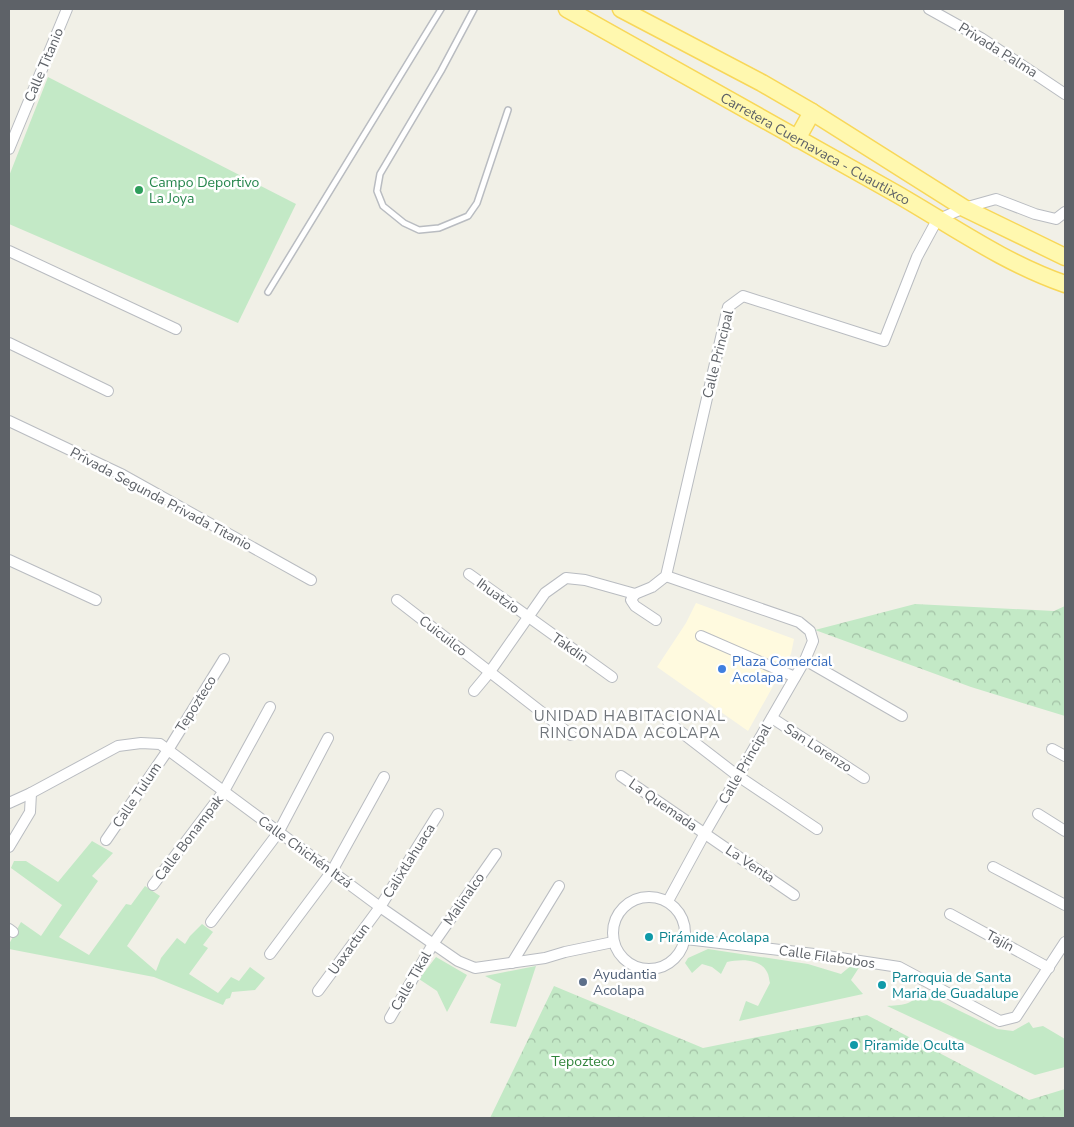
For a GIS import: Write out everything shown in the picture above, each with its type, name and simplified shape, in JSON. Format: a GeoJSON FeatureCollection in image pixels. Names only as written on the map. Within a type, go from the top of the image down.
{"type":"FeatureCollection","features":[{"type":"Feature","properties":{"kind":"main road","name":"Carretera Cuernavaca - Cuautlixco"},"geometry":{"type":"LineString","coordinates":[[567,9],[911,202],[938,220],[1006,257],[1065,284]]}},
{"type":"Feature","properties":{"kind":"main road","name":"Carretera Cuernavaca - Cuautlixco"},"geometry":{"type":"LineString","coordinates":[[621,9],[762,83],[812,112],[964,208],[1065,257]]}},
{"type":"Feature","properties":{"kind":"main road"},"geometry":{"type":"LineString","coordinates":[[797,138],[812,112]]}},
{"type":"Feature","properties":{"kind":"street","name":"Calle Titanio"},"geometry":{"type":"LineString","coordinates":[[9,149],[12,132],[67,9]]}},
{"type":"Feature","properties":{"kind":"street","name":"Privada Palma"},"geometry":{"type":"LineString","coordinates":[[929,9],[981,38],[1065,94]]}},
{"type":"Feature","properties":{"kind":"street"},"geometry":{"type":"LineString","coordinates":[[938,220],[964,208],[996,199],[1035,214],[1063,215]]}},
{"type":"Feature","properties":{"kind":"street","name":"Calle Principal"},"geometry":{"type":"LineString","coordinates":[[668,901],[805,660],[813,641],[810,630],[799,622],[666,576],[728,306],[743,296],[884,342],[917,257],[938,220]]}},
{"type":"Feature","properties":{"kind":"street"},"geometry":{"type":"LineString","coordinates":[[9,251],[176,329]]}},
{"type":"Feature","properties":{"kind":"street"},"geometry":{"type":"LineString","coordinates":[[9,343],[108,391]]}},
{"type":"Feature","properties":{"kind":"street","name":"Privada Segunda Privada Titanio"},"geometry":{"type":"LineString","coordinates":[[9,421],[123,475],[310,580]]}},
{"type":"Feature","properties":{"kind":"street"},"geometry":{"type":"LineString","coordinates":[[9,560],[96,600]]}},
{"type":"Feature","properties":{"kind":"street","name":"Ihuatzio"},"geometry":{"type":"LineString","coordinates":[[469,574],[528,618]]}},
{"type":"Feature","properties":{"kind":"street"},"geometry":{"type":"LineString","coordinates":[[656,620],[635,606],[631,600],[635,594],[652,587],[666,576]]}},
{"type":"Feature","properties":{"kind":"street"},"geometry":{"type":"LineString","coordinates":[[474,691],[489,673],[545,593],[566,578],[585,580],[635,594]]}},
{"type":"Feature","properties":{"kind":"street","name":"Cuicuilco"},"geometry":{"type":"LineString","coordinates":[[397,600],[571,735]]}},
{"type":"Feature","properties":{"kind":"street","name":"Takdin"},"geometry":{"type":"LineString","coordinates":[[528,618],[612,677]]}},
{"type":"Feature","properties":{"kind":"street"},"geometry":{"type":"LineString","coordinates":[[701,636],[795,677]]}},
{"type":"Feature","properties":{"kind":"street","name":"Tepozteco"},"geometry":{"type":"LineString","coordinates":[[168,750],[224,659]]}},
{"type":"Feature","properties":{"kind":"street"},"geometry":{"type":"LineString","coordinates":[[805,660],[902,716]]}},
{"type":"Feature","properties":{"kind":"street","name":"Calle Bonampak"},"geometry":{"type":"LineString","coordinates":[[153,885],[224,790],[270,707]]}},
{"type":"Feature","properties":{"kind":"street","name":"San Lorenzo"},"geometry":{"type":"LineString","coordinates":[[772,718],[864,778]]}},
{"type":"Feature","properties":{"kind":"street"},"geometry":{"type":"LineString","coordinates":[[668,722],[738,776],[818,829]]}},
{"type":"Feature","properties":{"kind":"street"},"geometry":{"type":"LineString","coordinates":[[212,922],[278,832],[328,738]]}},
{"type":"Feature","properties":{"kind":"street","name":"Calle Chichén Itzá"},"geometry":{"type":"LineString","coordinates":[[9,803],[31,794],[118,746],[141,743],[160,744],[380,907],[458,961],[475,968],[545,958],[613,942]]}},
{"type":"Feature","properties":{"kind":"street"},"geometry":{"type":"LineString","coordinates":[[1052,749],[1065,756]]}},
{"type":"Feature","properties":{"kind":"street","name":"Calle Tulum"},"geometry":{"type":"LineString","coordinates":[[106,840],[168,750]]}},
{"type":"Feature","properties":{"kind":"street","name":"La Quemada"},"geometry":{"type":"LineString","coordinates":[[621,776],[705,834]]}},
{"type":"Feature","properties":{"kind":"street"},"geometry":{"type":"LineString","coordinates":[[270,954],[332,871],[384,777]]}},
{"type":"Feature","properties":{"kind":"street"},"geometry":{"type":"LineString","coordinates":[[9,847],[30,812],[31,794]]}},
{"type":"Feature","properties":{"kind":"street","name":"Calixtlahuaca"},"geometry":{"type":"LineString","coordinates":[[380,907],[438,814]]}},
{"type":"Feature","properties":{"kind":"street"},"geometry":{"type":"LineString","coordinates":[[1038,814],[1065,831]]}},
{"type":"Feature","properties":{"kind":"street","name":"La Venta"},"geometry":{"type":"LineString","coordinates":[[705,834],[794,895]]}},
{"type":"Feature","properties":{"kind":"street","name":"Malinalco"},"geometry":{"type":"LineString","coordinates":[[433,944],[496,854]]}},
{"type":"Feature","properties":{"kind":"street"},"geometry":{"type":"LineString","coordinates":[[992,867],[1065,905]]}},
{"type":"Feature","properties":{"kind":"street"},"geometry":{"type":"LineString","coordinates":[[512,963],[559,886]]}},
{"type":"Feature","properties":{"kind":"street"},"geometry":{"type":"LineString","coordinates":[[651,896],[668,901],[679,911],[685,925],[686,940],[679,955],[667,966],[651,970],[634,967],[621,957],[613,942],[613,925],[620,910],[634,899],[651,896]]}},
{"type":"Feature","properties":{"kind":"street","name":"Uaxactun"},"geometry":{"type":"LineString","coordinates":[[318,991],[380,907]]}},
{"type":"Feature","properties":{"kind":"street","name":"Tajín"},"geometry":{"type":"LineString","coordinates":[[950,914],[1049,968]]}},
{"type":"Feature","properties":{"kind":"street","name":"Calle Filabobos"},"geometry":{"type":"LineString","coordinates":[[686,940],[814,954],[900,967],[1000,1021],[1016,1017],[1065,942]]}},
{"type":"Feature","properties":{"kind":"street","name":"Calle Tikal"},"geometry":{"type":"LineString","coordinates":[[390,1018],[433,944]]}},
{"type":"Feature","properties":{"kind":"lane"},"geometry":{"type":"LineString","coordinates":[[268,292],[440,9]]}},
{"type":"Feature","properties":{"kind":"lane"},"geometry":{"type":"LineString","coordinates":[[474,9],[441,71],[380,174],[377,190],[383,206],[404,223],[419,230],[439,228],[468,216],[477,203],[508,110]]}},
{"type":"Feature","properties":{"kind":"shaded area","name":"Plaza Comercial Acolapa"},"geometry":{"type":"Polygon","coordinates":[[[696,603],[794,639],[791,654],[748,731],[657,667],[686,623],[696,603]]]}},
{"type":"Feature","properties":{"kind":"green space","name":"Campo Deportivo La Joya"},"geometry":{"type":"Polygon","coordinates":[[[48,77],[296,204],[238,323],[9,224],[9,176],[48,77]]]}},
{"type":"Feature","properties":{"kind":"green space"},"geometry":{"type":"Polygon","coordinates":[[[915,604],[1054,611],[1065,606],[1065,716],[971,687],[815,630],[915,604]]]}},
{"type":"Feature","properties":{"kind":"green space"},"geometry":{"type":"Polygon","coordinates":[[[92,841],[113,853],[92,876],[98,881],[59,937],[89,955],[126,904],[131,905],[145,886],[160,896],[127,946],[156,971],[161,958],[177,938],[185,944],[202,924],[213,932],[203,945],[208,948],[189,974],[218,993],[231,977],[239,981],[250,967],[265,978],[255,990],[232,992],[230,998],[226,999],[223,1005],[154,977],[9,949],[9,944],[21,922],[41,936],[62,905],[11,868],[14,861],[26,861],[58,882],[92,841]]]}},
{"type":"Feature","properties":{"kind":"green space"},"geometry":{"type":"Polygon","coordinates":[[[708,949],[808,964],[841,974],[853,964],[860,966],[851,980],[863,994],[739,1021],[746,1001],[758,1006],[770,983],[768,973],[760,964],[738,960],[727,962],[721,974],[712,967],[702,964],[692,973],[685,963],[688,958],[708,949]]]}},
{"type":"Feature","properties":{"kind":"green space"},"geometry":{"type":"Polygon","coordinates":[[[436,957],[467,975],[447,1012],[437,991],[419,979],[436,957]]]}},
{"type":"Feature","properties":{"kind":"green space"},"geometry":{"type":"Polygon","coordinates":[[[536,966],[516,1027],[490,1023],[501,984],[485,976],[536,966]]]}},
{"type":"Feature","properties":{"kind":"green space","name":"Tepozteco"},"geometry":{"type":"Polygon","coordinates":[[[554,986],[703,1048],[867,1015],[1029,1100],[1065,1089],[1065,1118],[490,1118],[554,986]]]}},
{"type":"Feature","properties":{"kind":"green space"},"geometry":{"type":"Polygon","coordinates":[[[919,991],[997,1029],[1013,1031],[1029,1022],[1033,1028],[1043,1026],[1065,1039],[1065,1067],[1035,1075],[887,1006],[902,1005],[910,1002],[914,1000],[919,991]]]}},
{"type":"Feature","properties":{"kind":"place","name":"Campo Deportivo La Joya"},"geometry":{"type":"Point","coordinates":[139,190]}},
{"type":"Feature","properties":{"kind":"place","name":"Plaza Comercial Acolapa"},"geometry":{"type":"Point","coordinates":[722,669]}},
{"type":"Feature","properties":{"kind":"place","name":"Pirámide Acolapa"},"geometry":{"type":"Point","coordinates":[649,937]}},
{"type":"Feature","properties":{"kind":"place","name":"Ayudantia Acolapa"},"geometry":{"type":"Point","coordinates":[583,982]}},
{"type":"Feature","properties":{"kind":"place","name":"Parroquia de Santa Maria de Guadalupe"},"geometry":{"type":"Point","coordinates":[882,985]}},
{"type":"Feature","properties":{"kind":"place","name":"Piramide Oculta"},"geometry":{"type":"Point","coordinates":[854,1045]}},
{"type":"Feature","properties":{"kind":"district","name":"UNIDAD HABITACIONAL RINCONADA ACOLAPA"},"geometry":{"type":"Point","coordinates":[630,724]}}]}
